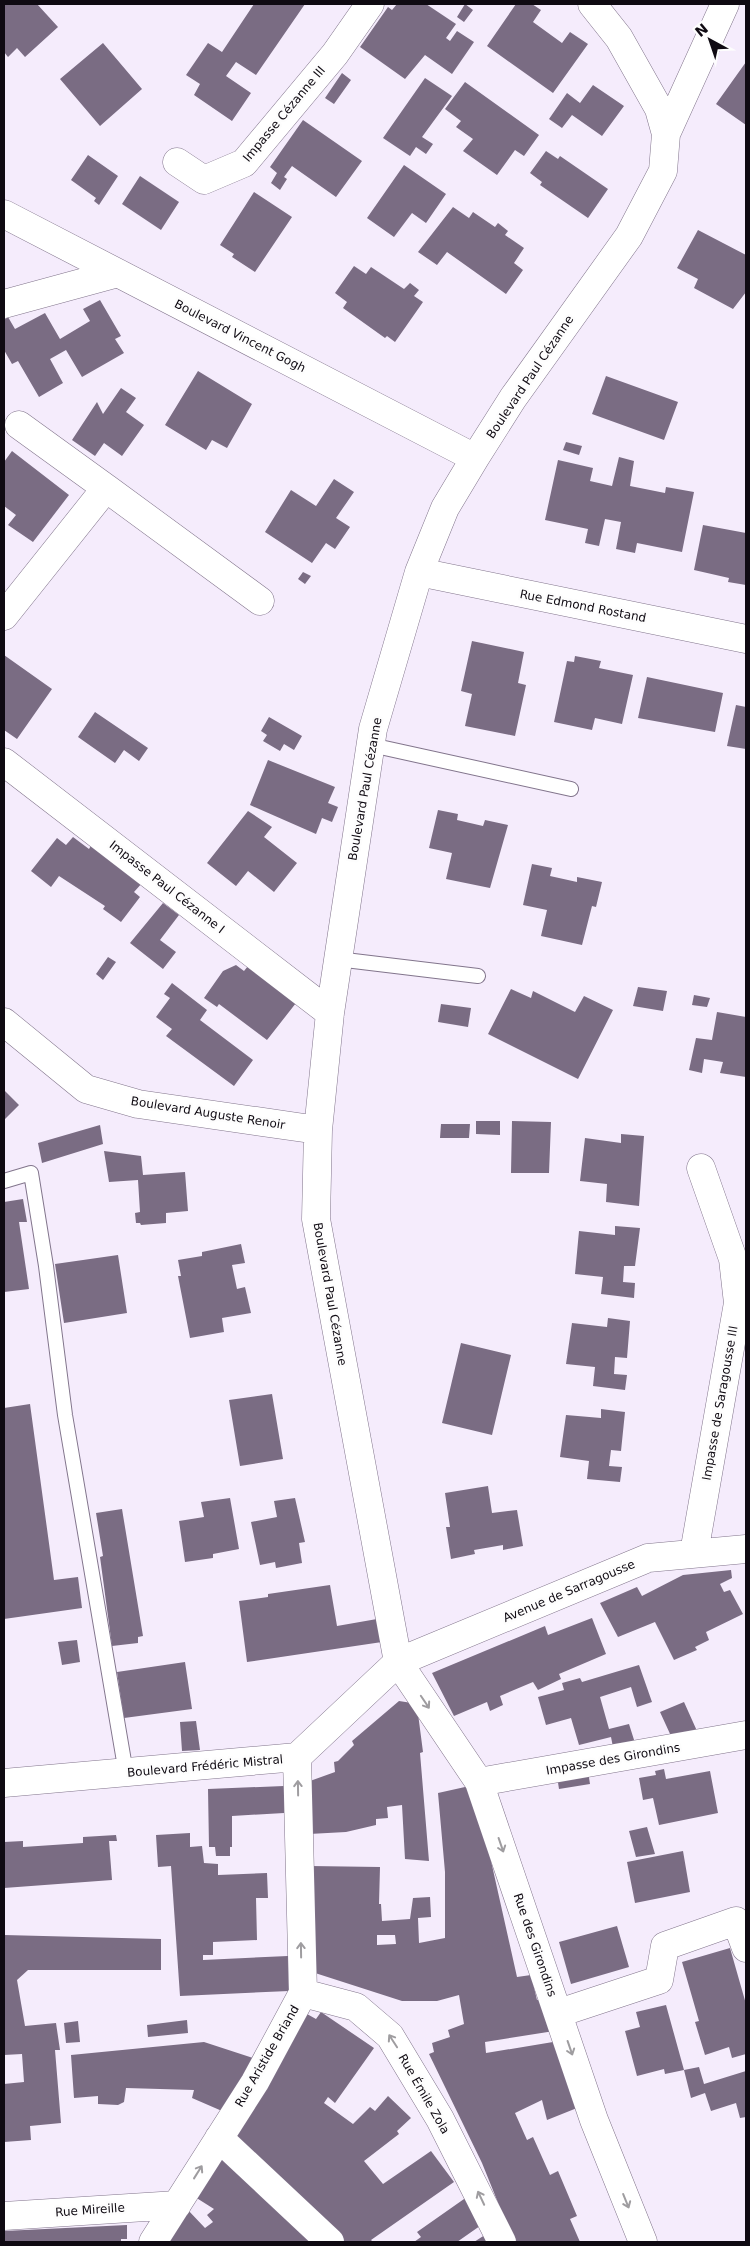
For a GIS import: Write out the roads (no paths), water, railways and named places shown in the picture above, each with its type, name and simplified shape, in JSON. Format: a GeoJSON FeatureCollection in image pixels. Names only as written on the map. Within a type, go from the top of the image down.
{"type":"FeatureCollection","features":[{"type":"Feature","properties":{"kind":"street","name":"Impasse Cézanne III"},"geometry":{"type":"LineString","coordinates":[[177,162],[204,180],[244,163],[335,54],[370,4]]}},
{"type":"Feature","properties":{"kind":"street"},"geometry":{"type":"LineString","coordinates":[[666,134],[725,4]]}},
{"type":"Feature","properties":{"kind":"street","name":"Boulevard Paul Cézanne"},"geometry":{"type":"LineString","coordinates":[[398,1662],[316,1219],[318,1130],[330,1013],[373,729],[419,572],[445,508],[475,458],[513,398],[629,236],[664,171],[666,134],[659,109],[619,38],[596,6]]}},
{"type":"Feature","properties":{"kind":"street","name":"Boulevard Vincent Gogh"},"geometry":{"type":"LineString","coordinates":[[4,214],[475,458]]}},
{"type":"Feature","properties":{"kind":"street"},"geometry":{"type":"LineString","coordinates":[[4,304],[118,273]]}},
{"type":"Feature","properties":{"kind":"street"},"geometry":{"type":"LineString","coordinates":[[19,426],[260,601]]}},
{"type":"Feature","properties":{"kind":"street"},"geometry":{"type":"LineString","coordinates":[[4,616],[106,488]]}},
{"type":"Feature","properties":{"kind":"street","name":"Rue Edmond Rostand"},"geometry":{"type":"LineString","coordinates":[[419,572],[746,639]]}},
{"type":"Feature","properties":{"kind":"street","name":"Impasse Paul Cézanne I"},"geometry":{"type":"LineString","coordinates":[[4,762],[330,1013]]}},
{"type":"Feature","properties":{"kind":"street","name":"Boulevard Auguste Renoir"},"geometry":{"type":"LineString","coordinates":[[4,1022],[86,1089],[138,1104],[318,1130]]}},
{"type":"Feature","properties":{"kind":"street","name":"Impasse de Saragousse III"},"geometry":{"type":"LineString","coordinates":[[694,1553],[738,1303],[733,1259],[701,1168]]}},
{"type":"Feature","properties":{"kind":"street","name":"Avenue de Sarragousse"},"geometry":{"type":"LineString","coordinates":[[398,1662],[648,1558],[746,1549]]}},
{"type":"Feature","properties":{"kind":"street","name":"Boulevard Frédéric Mistral"},"geometry":{"type":"LineString","coordinates":[[4,1782],[297,1757],[398,1662]]}},
{"type":"Feature","properties":{"kind":"street","name":"Rue des Girondins"},"geometry":{"type":"LineString","coordinates":[[398,1662],[479,1782],[594,2120],[643,2242]]}},
{"type":"Feature","properties":{"kind":"street","name":"Impasse des Girondins"},"geometry":{"type":"LineString","coordinates":[[479,1782],[746,1735]]}},
{"type":"Feature","properties":{"kind":"street","name":"Rue Aristide Briand"},"geometry":{"type":"LineString","coordinates":[[153,2242],[255,2082],[302,1993],[297,1757]]}},
{"type":"Feature","properties":{"kind":"street"},"geometry":{"type":"LineString","coordinates":[[558,2013],[659,1980],[665,1946],[727,1924],[736,1921],[746,1948]]}},
{"type":"Feature","properties":{"kind":"street","name":"Rue Émile Zola"},"geometry":{"type":"LineString","coordinates":[[302,1993],[356,2007],[390,2036],[440,2119],[502,2242]]}},
{"type":"Feature","properties":{"kind":"street"},"geometry":{"type":"LineString","coordinates":[[219,2138],[330,2242]]}},
{"type":"Feature","properties":{"kind":"street","name":"Rue Mireille"},"geometry":{"type":"LineString","coordinates":[[4,2216],[177,2205]]}},
{"type":"Feature","properties":{"kind":"lane"},"geometry":{"type":"LineString","coordinates":[[371,745],[572,790]]}},
{"type":"Feature","properties":{"kind":"lane"},"geometry":{"type":"LineString","coordinates":[[337,959],[478,976]]}},
{"type":"Feature","properties":{"kind":"lane"},"geometry":{"type":"LineString","coordinates":[[4,1180],[31,1173],[46,1266],[65,1415],[126,1773]]}}]}
